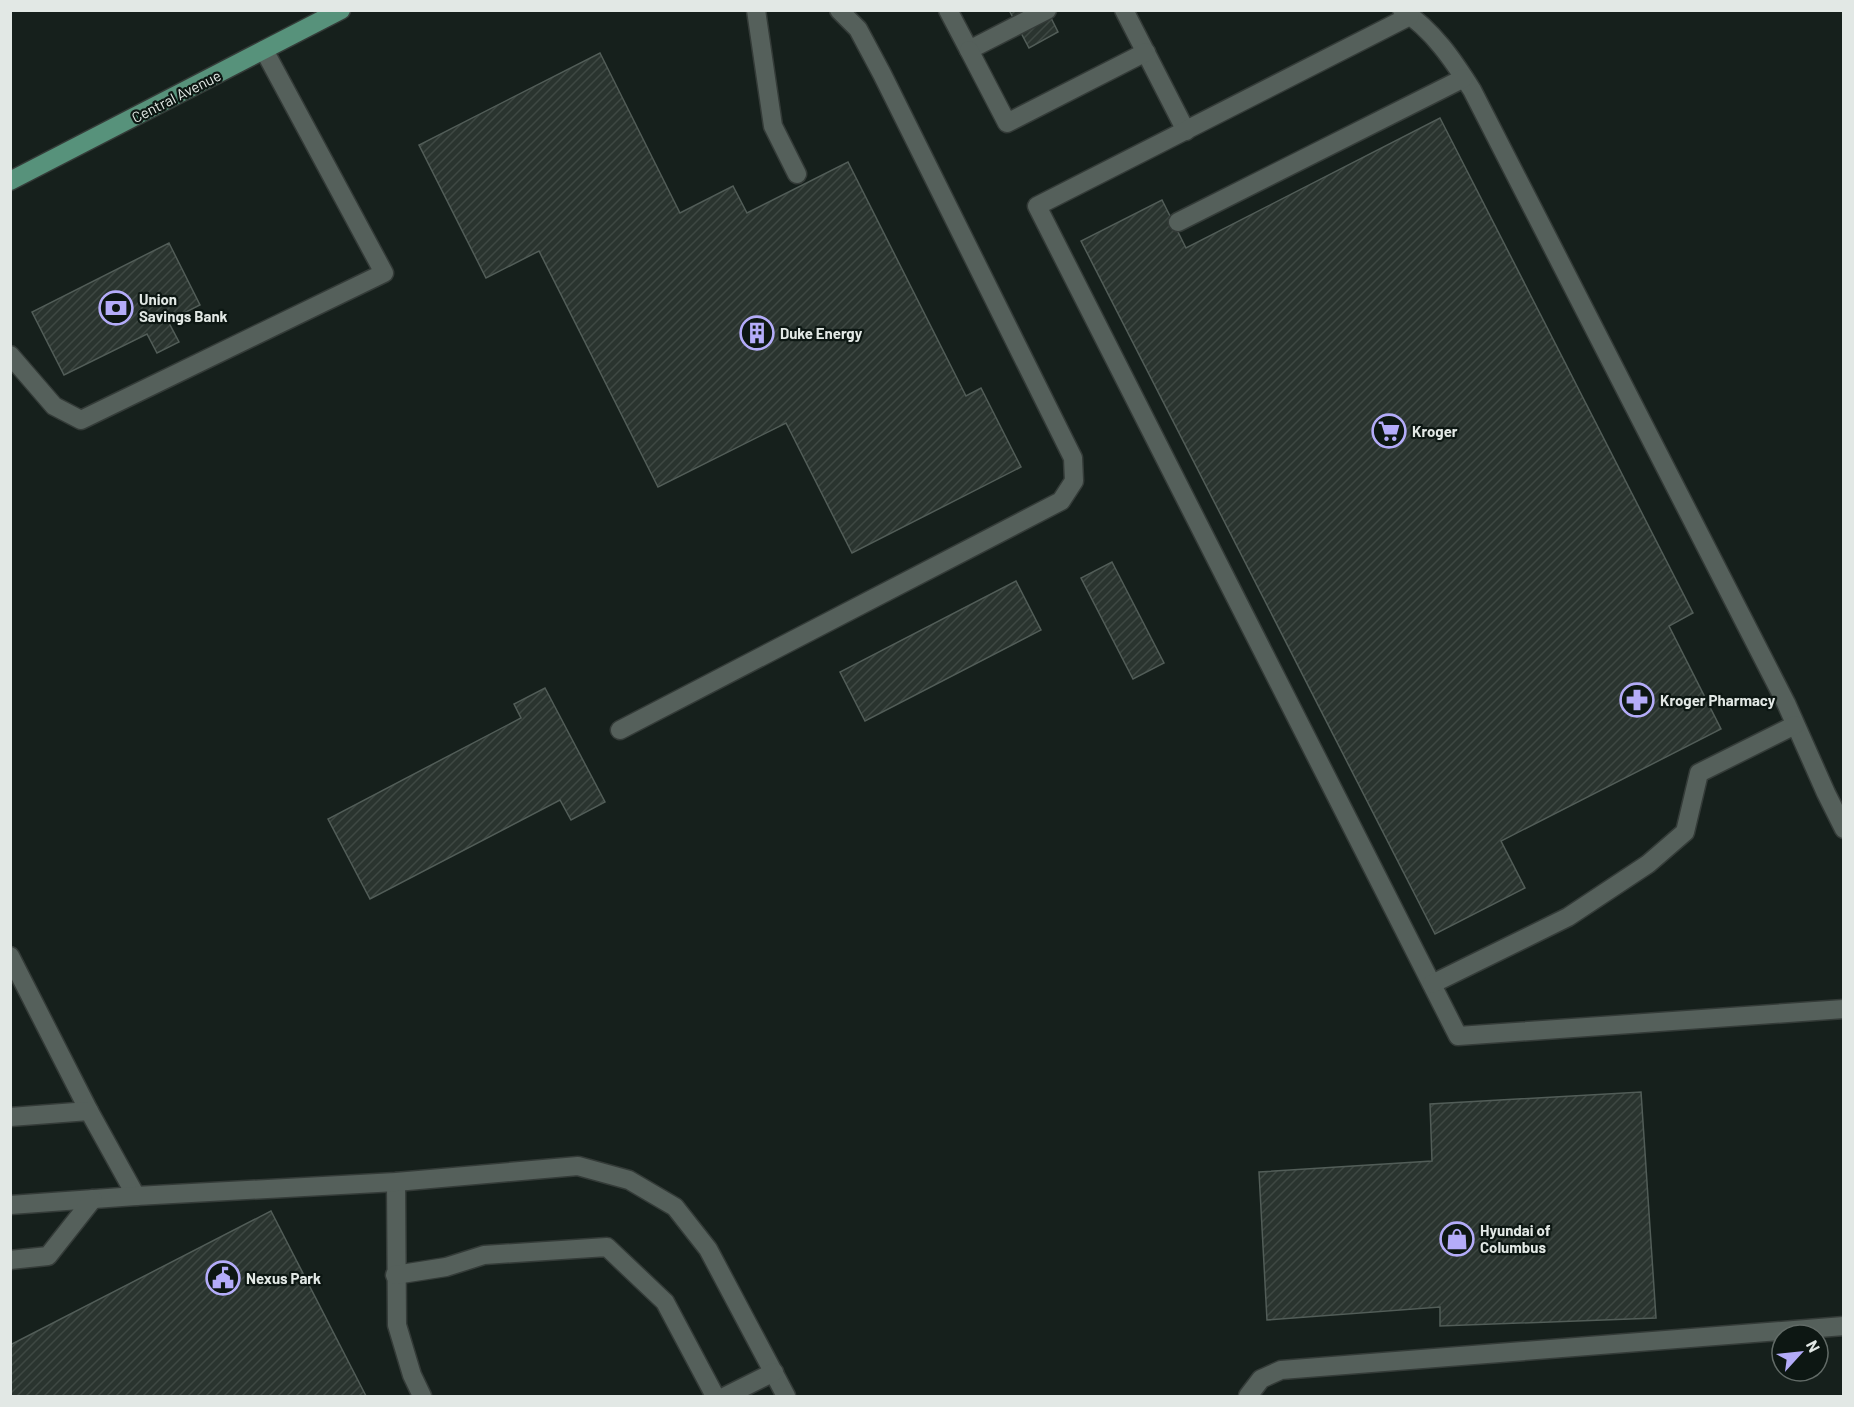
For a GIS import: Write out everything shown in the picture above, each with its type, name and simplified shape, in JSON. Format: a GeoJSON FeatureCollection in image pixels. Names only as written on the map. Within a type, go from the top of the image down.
{"type":"FeatureCollection","features":[{"type":"Feature","properties":{"kind":"main road","name":"Central Avenue"},"geometry":{"type":"LineString","coordinates":[[10,181],[332,13]]}},
{"type":"Feature","properties":{"kind":"lane"},"geometry":{"type":"LineString","coordinates":[[756,10],[773,126],[797,174]]}},
{"type":"Feature","properties":{"kind":"lane"},"geometry":{"type":"LineString","coordinates":[[620,730],[1061,501],[1074,481],[1074,458],[882,74],[858,29],[839,10]]}},
{"type":"Feature","properties":{"kind":"lane"},"geometry":{"type":"LineString","coordinates":[[948,10],[1007,123],[1146,52]]}},
{"type":"Feature","properties":{"kind":"lane"},"geometry":{"type":"LineString","coordinates":[[969,50],[1047,10]]}},
{"type":"Feature","properties":{"kind":"lane"},"geometry":{"type":"LineString","coordinates":[[1124,10],[1186,131]]}},
{"type":"Feature","properties":{"kind":"lane"},"geometry":{"type":"LineString","coordinates":[[1844,829],[1786,703],[1500,143],[1444,47],[1406,13],[1186,131],[1037,206],[1458,1036],[1844,1009]]}},
{"type":"Feature","properties":{"kind":"lane"},"geometry":{"type":"LineString","coordinates":[[10,355],[54,406],[81,420],[384,273],[264,50]]}},
{"type":"Feature","properties":{"kind":"lane"},"geometry":{"type":"LineString","coordinates":[[1178,222],[1464,78]]}},
{"type":"Feature","properties":{"kind":"lane"},"geometry":{"type":"LineString","coordinates":[[1432,984],[1568,917],[1648,864],[1685,832],[1700,772],[1795,725]]}},
{"type":"Feature","properties":{"kind":"lane"},"geometry":{"type":"LineString","coordinates":[[10,956],[89,1111],[136,1196]]}},
{"type":"Feature","properties":{"kind":"lane"},"geometry":{"type":"LineString","coordinates":[[10,1117],[89,1111]]}},
{"type":"Feature","properties":{"kind":"lane"},"geometry":{"type":"LineString","coordinates":[[10,1205],[396,1182],[578,1166],[629,1180],[675,1207],[708,1249],[786,1396]]}},
{"type":"Feature","properties":{"kind":"lane"},"geometry":{"type":"LineString","coordinates":[[396,1182],[397,1325],[412,1375],[422,1396]]}},
{"type":"Feature","properties":{"kind":"lane"},"geometry":{"type":"LineString","coordinates":[[10,1260],[48,1256],[93,1199]]}},
{"type":"Feature","properties":{"kind":"lane"},"geometry":{"type":"LineString","coordinates":[[395,1275],[446,1267],[484,1255],[607,1247],[665,1302],[715,1396]]}},
{"type":"Feature","properties":{"kind":"lane"},"geometry":{"type":"LineString","coordinates":[[1248,1396],[1261,1379],[1281,1370],[1844,1326]]}},
{"type":"Feature","properties":{"kind":"lane"},"geometry":{"type":"LineString","coordinates":[[726,1396],[774,1372]]}},
{"type":"Feature","properties":{"kind":"building"},"geometry":{"type":"Polygon","coordinates":[[[1009,10],[1047,10],[1058,32],[1029,48],[1009,10]]]}},
{"type":"Feature","properties":{"kind":"building","name":"Duke Energy"},"geometry":{"type":"Polygon","coordinates":[[[600,53],[680,213],[733,186],[747,213],[848,162],[966,396],[981,388],[1021,467],[852,553],[786,423],[658,487],[539,251],[486,278],[419,145],[600,53]]]}},
{"type":"Feature","properties":{"kind":"building","name":"Kroger"},"geometry":{"type":"Polygon","coordinates":[[[1440,118],[1693,613],[1669,626],[1721,729],[1501,841],[1525,888],[1435,934],[1081,241],[1162,200],[1186,248],[1440,118]]]}},
{"type":"Feature","properties":{"kind":"building","name":"Union Savings Bank"},"geometry":{"type":"Polygon","coordinates":[[[169,243],[200,305],[168,321],[179,342],[157,353],[147,334],[64,375],[32,312],[169,243]]]}},
{"type":"Feature","properties":{"kind":"building"},"geometry":{"type":"Polygon","coordinates":[[[1112,562],[1164,663],[1133,679],[1081,578],[1112,562]]]}},
{"type":"Feature","properties":{"kind":"building"},"geometry":{"type":"Polygon","coordinates":[[[1016,581],[1041,630],[865,721],[840,672],[1016,581]]]}},
{"type":"Feature","properties":{"kind":"building"},"geometry":{"type":"Polygon","coordinates":[[[545,688],[605,802],[571,820],[560,800],[370,899],[328,819],[521,718],[514,704],[545,688]]]}},
{"type":"Feature","properties":{"kind":"building","name":"Hyundai of Columbus"},"geometry":{"type":"Polygon","coordinates":[[[1641,1092],[1656,1318],[1440,1326],[1440,1307],[1267,1320],[1259,1172],[1432,1161],[1430,1104],[1641,1092]]]}},
{"type":"Feature","properties":{"kind":"building","name":"Nexus Park"},"geometry":{"type":"Polygon","coordinates":[[[271,1211],[366,1396],[10,1396],[10,1345],[271,1211]]]}},
{"type":"Feature","properties":{"kind":"place","name":"Union Savings Bank"},"geometry":{"type":"Point","coordinates":[116,308]}},
{"type":"Feature","properties":{"kind":"place","name":"Duke Energy"},"geometry":{"type":"Point","coordinates":[757,333]}},
{"type":"Feature","properties":{"kind":"place","name":"Kroger"},"geometry":{"type":"Point","coordinates":[1389,431]}},
{"type":"Feature","properties":{"kind":"place","name":"Kroger Pharmacy"},"geometry":{"type":"Point","coordinates":[1637,700]}},
{"type":"Feature","properties":{"kind":"place","name":"Hyundai of Columbus"},"geometry":{"type":"Point","coordinates":[1457,1239]}},
{"type":"Feature","properties":{"kind":"place","name":"Nexus Park"},"geometry":{"type":"Point","coordinates":[223,1278]}}]}
